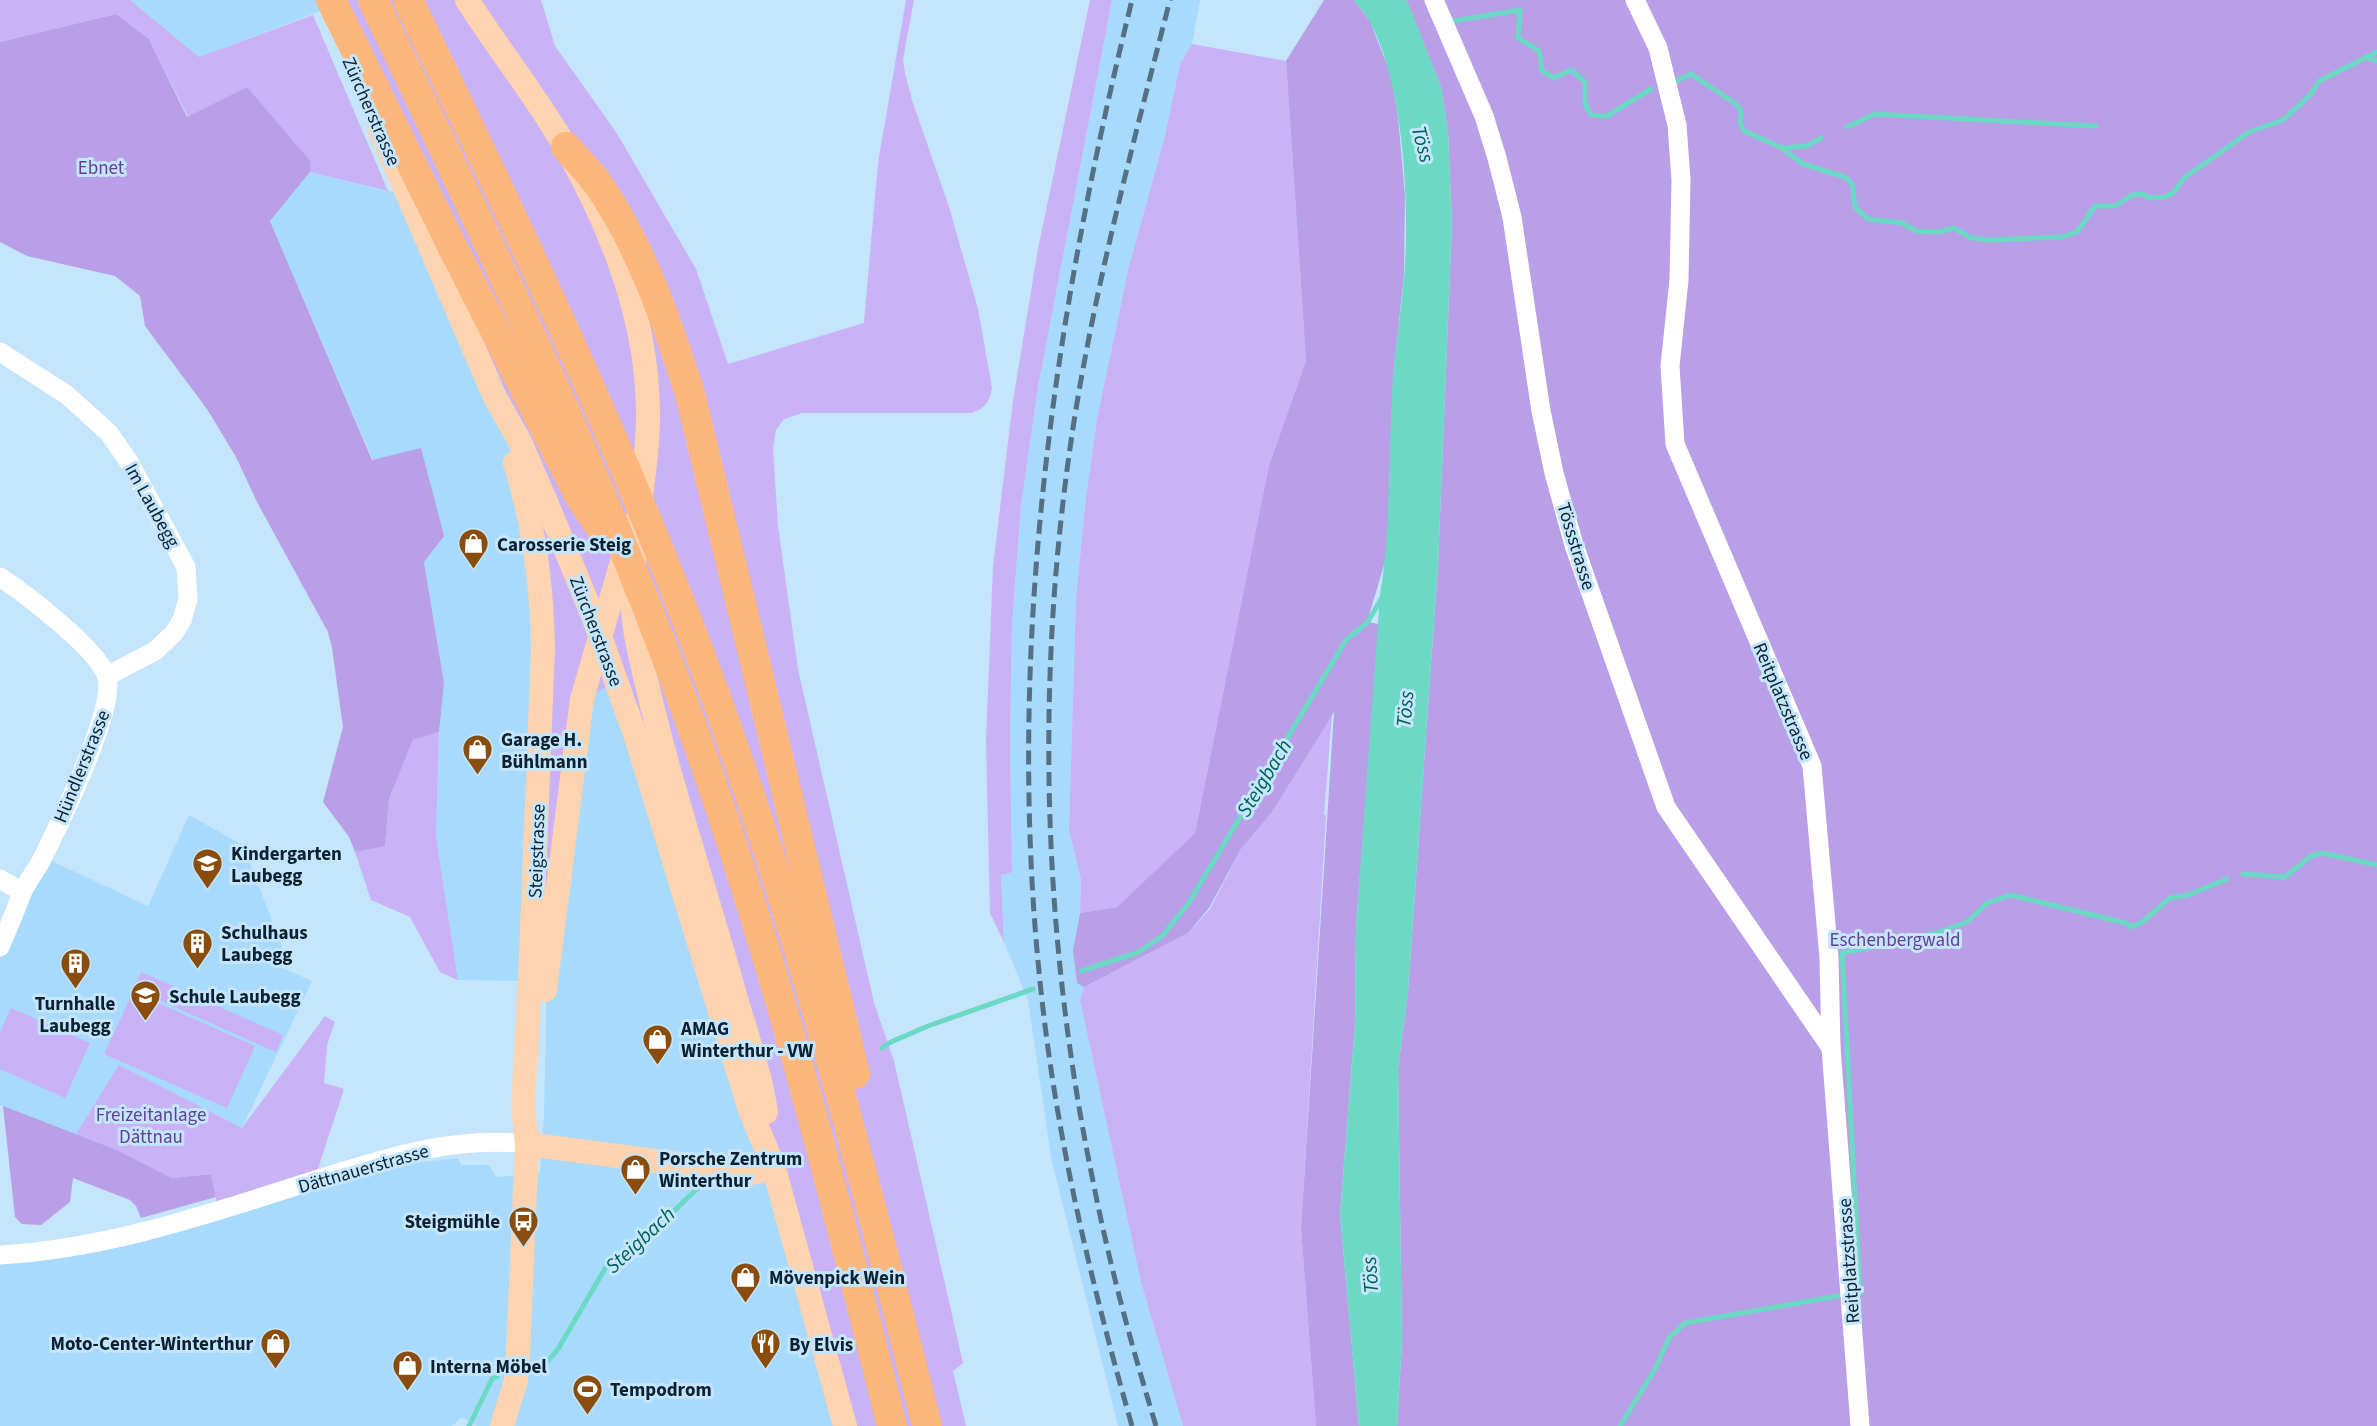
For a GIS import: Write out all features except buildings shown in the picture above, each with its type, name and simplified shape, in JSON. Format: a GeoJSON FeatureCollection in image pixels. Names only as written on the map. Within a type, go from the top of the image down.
{"type":"FeatureCollection","features":[{"type":"Feature","properties":{"kind":"highway"},"geometry":{"type":"LineString","coordinates":[[331,0],[580,497],[636,577]]}},
{"type":"Feature","properties":{"kind":"highway"},"geometry":{"type":"LineString","coordinates":[[373,0],[537,346],[619,534],[698,742],[756,920],[840,1216],[892,1426]]}},
{"type":"Feature","properties":{"kind":"highway"},"geometry":{"type":"LineString","coordinates":[[408,0],[575,353],[633,485],[728,731],[783,899],[833,1068],[927,1426]]}},
{"type":"Feature","properties":{"kind":"highway"},"geometry":{"type":"LineString","coordinates":[[566,147],[596,181],[626,233],[671,337],[693,407],[874,1149],[896,1301]]}},
{"type":"Feature","properties":{"kind":"main road","name":"Zürcherstrasse"},"geometry":{"type":"LineString","coordinates":[[323,0],[495,395],[520,442],[547,504],[612,669],[638,743],[750,1110],[774,1167]]}},
{"type":"Feature","properties":{"kind":"main road","name":"Zürcherstrasse"},"geometry":{"type":"LineString","coordinates":[[467,0],[566,147],[611,240],[635,312],[646,364],[648,442],[633,582],[635,629],[670,774],[765,1104],[774,1167],[845,1426]]}},
{"type":"Feature","properties":{"kind":"main road","name":"Steigstrasse"},"geometry":{"type":"LineString","coordinates":[[495,395],[532,525],[543,609],[538,810],[523,1107],[527,1144],[519,1353],[516,1380],[502,1426]]}},
{"type":"Feature","properties":{"kind":"main road","name":"Steigstrasse"},"geometry":{"type":"LineString","coordinates":[[527,1144],[538,1108],[544,992],[582,699],[642,498]]}},
{"type":"Feature","properties":{"kind":"main road","name":"Dättnauerstrasse"},"geometry":{"type":"LineString","coordinates":[[527,1144],[723,1170],[751,1172],[774,1167]]}},
{"type":"Feature","properties":{"kind":"street","name":"Tössstrasse"},"geometry":{"type":"LineString","coordinates":[[1434,0],[1484,116],[1497,158],[1513,217],[1541,411],[1554,473],[1574,545],[1666,807],[1831,1048]]}},
{"type":"Feature","properties":{"kind":"street","name":"Reitplatzstrasse"},"geometry":{"type":"LineString","coordinates":[[1635,0],[1658,48],[1676,125],[1681,180],[1679,280],[1670,366],[1675,444],[1812,766],[1829,958],[1831,1048],[1860,1426]]}},
{"type":"Feature","properties":{"kind":"street","name":"Im Laubegg"},"geometry":{"type":"LineString","coordinates":[[0,352],[67,395],[109,433],[129,462],[186,568],[188,599],[182,620],[174,633],[156,651],[107,676]]}},
{"type":"Feature","properties":{"kind":"street"},"geometry":{"type":"LineString","coordinates":[[0,577],[69,630],[107,676]]}},
{"type":"Feature","properties":{"kind":"street","name":"Hündlerstrasse"},"geometry":{"type":"LineString","coordinates":[[0,947],[20,904],[22,892],[43,857],[92,748],[108,699],[107,676]]}},
{"type":"Feature","properties":{"kind":"street"},"geometry":{"type":"LineString","coordinates":[[0,879],[22,892]]}},
{"type":"Feature","properties":{"kind":"street","name":"Dättnauerstrasse"},"geometry":{"type":"LineString","coordinates":[[0,1255],[65,1249],[126,1237],[415,1151],[474,1143],[527,1144]]}},
{"type":"Feature","properties":{"kind":"shaded area"},"geometry":{"type":"Polygon","coordinates":[[[130,0],[323,0],[326,9],[199,57],[130,0]]]}},
{"type":"Feature","properties":{"kind":"shaded area"},"geometry":{"type":"Polygon","coordinates":[[[1112,0],[1200,0],[1192,44],[1180,64],[1165,136],[1129,266],[1097,419],[1076,599],[1069,830],[1081,880],[1077,983],[1084,987],[1080,1000],[1141,1282],[1183,1426],[1118,1426],[1051,1157],[1028,1000],[1004,942],[1001,874],[1012,871],[1012,624],[1021,505],[1038,387],[1112,0]]]}},
{"type":"Feature","properties":{"kind":"shaded area"},"geometry":{"type":"Polygon","coordinates":[[[310,172],[407,194],[465,324],[517,467],[532,525],[530,981],[458,980],[436,836],[439,732],[444,683],[424,562],[421,449],[373,460],[270,221],[310,172]]]}},
{"type":"Feature","properties":{"kind":"shaded area"},"geometry":{"type":"Polygon","coordinates":[[[617,682],[845,1426],[477,1426],[462,1417],[452,1426],[0,1426],[0,1260],[403,1164],[458,1158],[461,1165],[489,1165],[496,1177],[540,1173],[547,970],[582,699],[617,682]]]}},
{"type":"Feature","properties":{"kind":"shaded area","name":"Schule Laubegg"},"geometry":{"type":"Polygon","coordinates":[[[189,815],[243,845],[284,952],[278,966],[312,981],[242,1128],[119,1066],[76,1134],[0,1105],[0,947],[43,857],[148,906],[189,815]]]}},
{"type":"Feature","properties":{"kind":"green space"},"geometry":{"type":"Polygon","coordinates":[[[0,0],[130,0],[199,57],[313,15],[388,191],[310,172],[311,162],[188,117],[149,39],[116,14],[0,42],[0,0]]]}},
{"type":"Feature","properties":{"kind":"green space"},"geometry":{"type":"Polygon","coordinates":[[[323,0],[541,0],[555,46],[616,132],[696,269],[728,364],[864,323],[878,163],[906,0],[914,0],[903,59],[905,73],[949,207],[978,309],[991,393],[983,407],[971,413],[802,413],[784,419],[776,430],[773,449],[778,526],[798,669],[874,1003],[894,1061],[963,1363],[953,1371],[966,1426],[845,1426],[617,682],[582,699],[547,970],[524,491],[494,395],[323,0]]]}},
{"type":"Feature","properties":{"kind":"green space"},"geometry":{"type":"Polygon","coordinates":[[[1090,0],[1112,0],[1038,387],[1021,505],[1012,624],[1012,872],[1001,875],[1004,942],[990,913],[986,741],[993,566],[1013,401],[1038,249],[1090,0]]]}},
{"type":"Feature","properties":{"kind":"green space"},"geometry":{"type":"Polygon","coordinates":[[[1324,0],[1354,0],[1370,21],[1391,75],[1405,195],[1404,275],[1393,378],[1387,555],[1367,622],[1379,624],[1356,928],[1355,1025],[1340,1214],[1359,1426],[1316,1426],[1301,1228],[1334,712],[1272,812],[1241,849],[1209,908],[1188,933],[1084,987],[1077,983],[1073,951],[1080,913],[1117,907],[1195,833],[1269,465],[1306,361],[1286,61],[1324,0]]]}},
{"type":"Feature","properties":{"kind":"green space","name":"Eschenbergwald"},"geometry":{"type":"Polygon","coordinates":[[[1406,0],[2377,0],[2377,1426],[1397,1426],[1402,1342],[1398,1068],[1408,992],[1438,564],[1452,224],[1448,132],[1441,87],[1406,0]]]}},
{"type":"Feature","properties":{"kind":"green space","name":"Ebnet"},"geometry":{"type":"Polygon","coordinates":[[[116,14],[149,39],[187,117],[247,87],[311,162],[310,172],[270,221],[372,460],[421,448],[444,536],[424,562],[444,683],[439,732],[413,740],[389,799],[385,846],[355,852],[349,837],[323,802],[343,727],[328,632],[257,502],[236,457],[207,409],[145,326],[140,296],[115,276],[27,256],[0,242],[0,42],[116,14]]]}},
{"type":"Feature","properties":{"kind":"green space"},"geometry":{"type":"Polygon","coordinates":[[[1192,44],[1286,61],[1306,361],[1269,465],[1195,833],[1117,907],[1080,913],[1081,880],[1069,830],[1076,599],[1085,506],[1097,419],[1129,266],[1165,136],[1180,64],[1192,44]]]}},
{"type":"Feature","properties":{"kind":"green space"},"geometry":{"type":"Polygon","coordinates":[[[1332,714],[1301,1228],[1316,1426],[1183,1426],[1141,1282],[1080,1000],[1084,987],[1188,933],[1210,909],[1241,849],[1272,812],[1332,714]]]}},
{"type":"Feature","properties":{"kind":"green space"},"geometry":{"type":"Polygon","coordinates":[[[439,732],[436,836],[458,980],[440,972],[410,917],[371,900],[355,852],[385,845],[389,799],[413,740],[439,732]]]}},
{"type":"Feature","properties":{"kind":"green space"},"geometry":{"type":"Polygon","coordinates":[[[141,972],[283,1035],[276,1052],[134,989],[141,972]]]}},
{"type":"Feature","properties":{"kind":"green space"},"geometry":{"type":"Polygon","coordinates":[[[133,992],[255,1046],[227,1108],[104,1054],[133,992]]]}},
{"type":"Feature","properties":{"kind":"green space"},"geometry":{"type":"Polygon","coordinates":[[[11,1008],[90,1043],[65,1098],[0,1069],[0,1032],[11,1008]]]}},
{"type":"Feature","properties":{"kind":"green space","name":"Freizeitanlage Dättnau"},"geometry":{"type":"Polygon","coordinates":[[[325,1016],[335,1022],[327,1045],[324,1083],[344,1089],[314,1181],[215,1211],[216,1197],[211,1174],[172,1178],[115,1149],[76,1134],[119,1065],[242,1128],[325,1016]]]}},
{"type":"Feature","properties":{"kind":"green space"},"geometry":{"type":"Polygon","coordinates":[[[3,1106],[115,1149],[172,1178],[211,1174],[216,1197],[141,1218],[130,1200],[73,1178],[70,1202],[41,1225],[22,1224],[15,1217],[3,1106]]]}},
{"type":"Feature","properties":{"kind":"water","name":"Töss"},"geometry":{"type":"Polygon","coordinates":[[[1354,0],[1406,0],[1410,8],[1441,87],[1448,132],[1452,224],[1438,564],[1408,992],[1398,1068],[1402,1342],[1397,1426],[1359,1426],[1340,1214],[1355,1025],[1356,928],[1388,514],[1393,378],[1406,248],[1402,146],[1391,78],[1370,22],[1354,0]]]}},
{"type":"Feature","properties":{"kind":"waterway"},"geometry":{"type":"LineString","coordinates":[[1452,21],[1520,10],[1518,38],[1539,51],[1542,71],[1554,78],[1571,70],[1585,82],[1585,104],[1591,115],[1607,116],[1651,89]]}},
{"type":"Feature","properties":{"kind":"waterway"},"geometry":{"type":"LineString","coordinates":[[1672,83],[1691,74],[1736,104],[1741,111],[1740,123],[1744,131],[1782,148],[1803,164],[1845,177],[1852,184],[1855,207],[1868,219],[1902,223],[1916,231],[1938,232],[1954,228],[1971,238],[1990,240],[2062,237],[2077,232],[2095,206],[2115,206],[2132,195],[2165,197],[2174,192],[2184,178],[2249,132],[2283,120],[2311,94],[2319,81],[2377,52]]}},
{"type":"Feature","properties":{"kind":"waterway"},"geometry":{"type":"LineString","coordinates":[[2365,57],[2377,61]]}},
{"type":"Feature","properties":{"kind":"waterway"},"geometry":{"type":"LineString","coordinates":[[1847,127],[1875,114],[2096,126]]}},
{"type":"Feature","properties":{"kind":"waterway"},"geometry":{"type":"LineString","coordinates":[[1782,148],[1807,146],[1821,138]]}},
{"type":"Feature","properties":{"kind":"waterway","name":"Steigbach"},"geometry":{"type":"LineString","coordinates":[[1081,971],[1139,952],[1162,936],[1188,904],[1346,640],[1367,623],[1383,596]]}},
{"type":"Feature","properties":{"kind":"waterway"},"geometry":{"type":"LineString","coordinates":[[2243,874],[2285,877],[2311,856],[2322,853],[2377,865]]}},
{"type":"Feature","properties":{"kind":"waterway"},"geometry":{"type":"LineString","coordinates":[[1860,1294],[1842,953],[1936,933],[1967,922],[1987,903],[2010,895],[2126,923],[2131,927],[2141,923],[2170,898],[2188,895],[2227,879]]}},
{"type":"Feature","properties":{"kind":"waterway","name":"Steigbach"},"geometry":{"type":"LineString","coordinates":[[882,1048],[928,1026],[1033,989]]}},
{"type":"Feature","properties":{"kind":"waterway","name":"Steigbach"},"geometry":{"type":"LineString","coordinates":[[535,1371],[543,1367],[558,1349],[606,1267],[674,1211],[704,1182]]}},
{"type":"Feature","properties":{"kind":"waterway"},"geometry":{"type":"LineString","coordinates":[[1620,1426],[1655,1369],[1669,1338],[1685,1323],[1838,1296]]}},
{"type":"Feature","properties":{"kind":"waterway","name":"Steigbach"},"geometry":{"type":"LineString","coordinates":[[469,1426],[492,1379],[497,1376]]}},
{"type":"Feature","properties":{"kind":"railway"},"geometry":{"type":"LineString","coordinates":[[1132,0],[1078,247],[1058,372],[1042,497],[1032,622],[1029,748],[1032,874],[1042,1000],[1057,1108],[1103,1321],[1132,1426]]}},
{"type":"Feature","properties":{"kind":"railway"},"geometry":{"type":"LineString","coordinates":[[1156,1426],[1107,1247],[1076,1089],[1054,892],[1049,792],[1049,693],[1054,594],[1078,397],[1108,247],[1170,0]]}},
{"type":"Feature","properties":{"kind":"place","name":"Carosserie Steig"},"geometry":{"type":"Point","coordinates":[474,571]}},
{"type":"Feature","properties":{"kind":"place","name":"Garage H. Bühlmann"},"geometry":{"type":"Point","coordinates":[478,777]}},
{"type":"Feature","properties":{"kind":"place","name":"Kindergarten Laubegg"},"geometry":{"type":"Point","coordinates":[208,891]}},
{"type":"Feature","properties":{"kind":"place","name":"Schulhaus Laubegg"},"geometry":{"type":"Point","coordinates":[198,970]}},
{"type":"Feature","properties":{"kind":"place","name":"Turnhalle Laubegg"},"geometry":{"type":"Point","coordinates":[75,991]}},
{"type":"Feature","properties":{"kind":"place","name":"Schule Laubegg"},"geometry":{"type":"Point","coordinates":[146,1023]}},
{"type":"Feature","properties":{"kind":"place","name":"AMAG Winterthur - VW"},"geometry":{"type":"Point","coordinates":[658,1066]}},
{"type":"Feature","properties":{"kind":"place","name":"Porsche Zentrum Winterthur"},"geometry":{"type":"Point","coordinates":[636,1196]}},
{"type":"Feature","properties":{"kind":"place","name":"Steigmühle"},"geometry":{"type":"Point","coordinates":[523,1248]}},
{"type":"Feature","properties":{"kind":"place","name":"Mövenpick Wein"},"geometry":{"type":"Point","coordinates":[746,1304]}},
{"type":"Feature","properties":{"kind":"place","name":"Moto-Center-Winterthur"},"geometry":{"type":"Point","coordinates":[276,1370]}},
{"type":"Feature","properties":{"kind":"place","name":"By Elvis"},"geometry":{"type":"Point","coordinates":[766,1371]}},
{"type":"Feature","properties":{"kind":"place","name":"Interna Möbel"},"geometry":{"type":"Point","coordinates":[407,1393]}},
{"type":"Feature","properties":{"kind":"place","name":"Tempodrom"},"geometry":{"type":"Point","coordinates":[587,1416]}}]}
